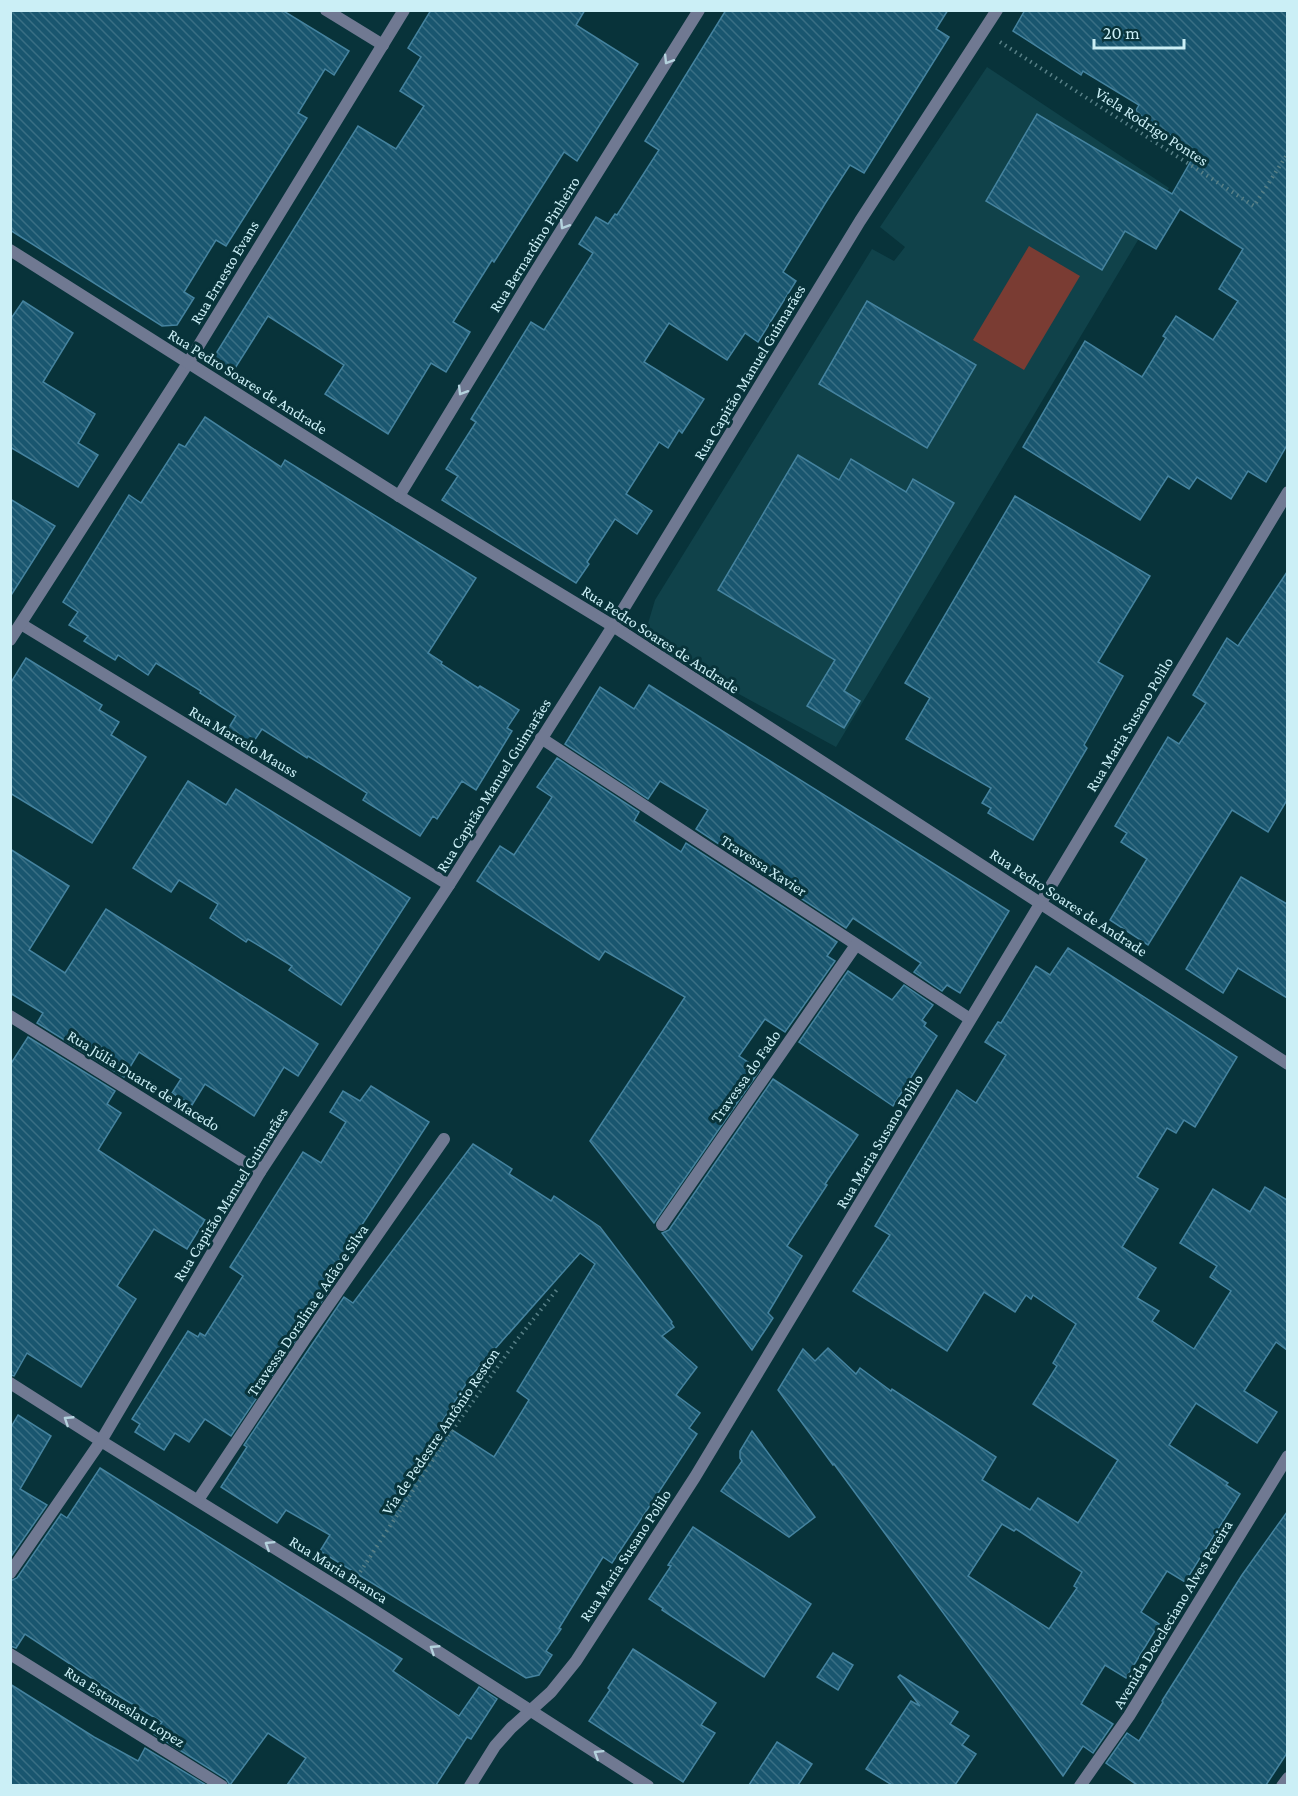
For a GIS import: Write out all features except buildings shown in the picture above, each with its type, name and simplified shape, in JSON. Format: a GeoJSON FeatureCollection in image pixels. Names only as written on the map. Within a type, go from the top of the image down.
{"type":"FeatureCollection","features":[{"type":"Feature","properties":{"kind":"street"},"geometry":{"type":"LineString","coordinates":[[326,10],[383,45]]}},
{"type":"Feature","properties":{"kind":"street","name":"Rua Ernesto Evans"},"geometry":{"type":"LineString","coordinates":[[10,640],[188,363],[404,10]]}},
{"type":"Feature","properties":{"kind":"street","name":"Rua Bernardino Pinheiro"},"geometry":{"type":"LineString","coordinates":[[399,496],[699,10]]}},
{"type":"Feature","properties":{"kind":"street","name":"Rua Capitão Manuel Guimarães"},"geometry":{"type":"LineString","coordinates":[[10,1573],[101,1441],[260,1172],[449,885],[613,626],[860,221],[997,10]]}},
{"type":"Feature","properties":{"kind":"street","name":"Rua Pedro Soares de Andrade"},"geometry":{"type":"LineString","coordinates":[[10,250],[399,496],[613,626],[1287,1064]]}},
{"type":"Feature","properties":{"kind":"street","name":"Rua Maria Susano Polilo"},"geometry":{"type":"LineString","coordinates":[[470,1785],[495,1746],[511,1728],[551,1692],[576,1661],[695,1478],[1287,492]]}},
{"type":"Feature","properties":{"kind":"street","name":"Rua Marcelo Mauss"},"geometry":{"type":"LineString","coordinates":[[21,624],[449,885]]}},
{"type":"Feature","properties":{"kind":"street","name":"Travessa Xavier"},"geometry":{"type":"LineString","coordinates":[[541,738],[970,1020]]}},
{"type":"Feature","properties":{"kind":"street","name":"Travessa do Fado"},"geometry":{"type":"LineString","coordinates":[[662,1225],[856,945]]}},
{"type":"Feature","properties":{"kind":"street","name":"Rua Júlia Duarte de Macedo"},"geometry":{"type":"LineString","coordinates":[[10,1016],[260,1172]]}},
{"type":"Feature","properties":{"kind":"street","name":"Travessa Doralina e Adão e Silva"},"geometry":{"type":"LineString","coordinates":[[198,1500],[305,1339],[444,1139]]}},
{"type":"Feature","properties":{"kind":"street","name":"Rua Maria Branca"},"geometry":{"type":"LineString","coordinates":[[10,1383],[347,1593],[648,1785]]}},
{"type":"Feature","properties":{"kind":"street","name":"Avenida Deocleciano Alves Pereira"},"geometry":{"type":"LineString","coordinates":[[1080,1785],[1129,1716],[1287,1456]]}},
{"type":"Feature","properties":{"kind":"street","name":"Rua Estaneslau Lopez"},"geometry":{"type":"LineString","coordinates":[[10,1654],[222,1785]]}},
{"type":"Feature","properties":{"kind":"street"},"geometry":{"type":"LineString","coordinates":[[1282,1785],[1287,1778]]}},
{"type":"Feature","properties":{"kind":"path","name":"Viela Rodrigo Pontes"},"geometry":{"type":"LineString","coordinates":[[984,31],[1254,206],[1287,153]]}},
{"type":"Feature","properties":{"kind":"path","name":"Via de Pedestre Antônio Reston"},"geometry":{"type":"LineString","coordinates":[[347,1593],[449,1435],[516,1341],[559,1287]]}},
{"type":"Feature","properties":{"kind":"shaded area"},"geometry":{"type":"Polygon","coordinates":[[[987,67],[1169,188],[836,747],[664,653],[647,627],[655,600],[872,249],[894,261],[905,247],[880,227],[987,67]]]}},
{"type":"Feature","properties":{"kind":"shaded area"},"geometry":{"type":"Polygon","coordinates":[[[1029,246],[1080,276],[1024,370],[973,340],[1029,246]]]}}]}
